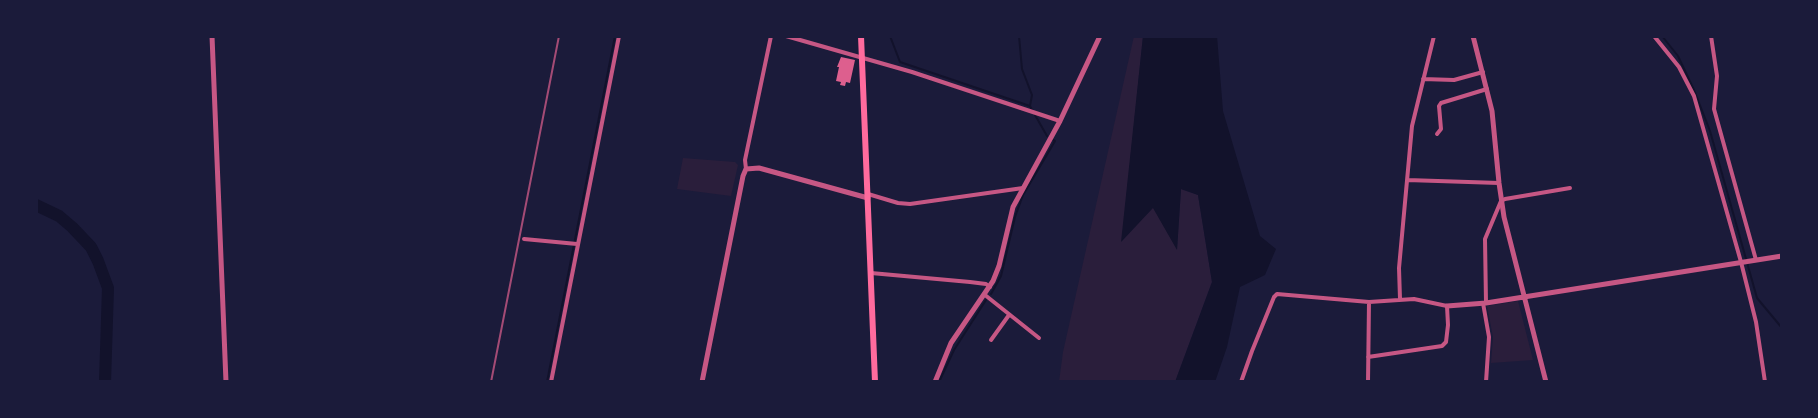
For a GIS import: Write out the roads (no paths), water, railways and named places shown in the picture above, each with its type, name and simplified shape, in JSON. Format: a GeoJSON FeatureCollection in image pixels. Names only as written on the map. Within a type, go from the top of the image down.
{"type":"FeatureCollection","features":[{"type":"Feature","properties":{"kind":"main road"},"geometry":{"type":"LineString","coordinates":[[861,36],[875,382]]}},
{"type":"Feature","properties":{"kind":"street"},"geometry":{"type":"LineString","coordinates":[[212,36],[226,382]]}},
{"type":"Feature","properties":{"kind":"street"},"geometry":{"type":"LineString","coordinates":[[551,382],[575,244],[619,36]]}},
{"type":"Feature","properties":{"kind":"street"},"geometry":{"type":"LineString","coordinates":[[702,382],[771,36]]}},
{"type":"Feature","properties":{"kind":"street"},"geometry":{"type":"LineString","coordinates":[[786,36],[920,75],[1060,121]]}},
{"type":"Feature","properties":{"kind":"street"},"geometry":{"type":"LineString","coordinates":[[935,382],[951,344],[990,287],[999,266],[1013,207],[1060,121],[1100,36]]}},
{"type":"Feature","properties":{"kind":"street"},"geometry":{"type":"LineString","coordinates":[[1400,299],[1398,275],[1412,126],[1434,36]]}},
{"type":"Feature","properties":{"kind":"street"},"geometry":{"type":"LineString","coordinates":[[1472,36],[1487,89],[1494,124],[1501,201],[1546,382]]}},
{"type":"Feature","properties":{"kind":"street"},"geometry":{"type":"LineString","coordinates":[[1654,36],[1679,67],[1694,96],[1742,262],[1756,322],[1765,382]]}},
{"type":"Feature","properties":{"kind":"street"},"geometry":{"type":"LineString","coordinates":[[1712,36],[1717,76],[1714,109],[1753,260]]}},
{"type":"Feature","properties":{"kind":"street"},"geometry":{"type":"LineString","coordinates":[[1423,79],[1454,80],[1482,72]]}},
{"type":"Feature","properties":{"kind":"street"},"geometry":{"type":"LineString","coordinates":[[1437,134],[1441,129],[1441,104],[1487,89]]}},
{"type":"Feature","properties":{"kind":"street"},"geometry":{"type":"LineString","coordinates":[[746,169],[759,168],[868,196],[910,204],[1023,188]]}},
{"type":"Feature","properties":{"kind":"street"},"geometry":{"type":"LineString","coordinates":[[1407,180],[1499,184]]}},
{"type":"Feature","properties":{"kind":"street"},"geometry":{"type":"LineString","coordinates":[[1486,382],[1489,336],[1485,303],[1485,239],[1501,201],[1570,188]]}},
{"type":"Feature","properties":{"kind":"street"},"geometry":{"type":"LineString","coordinates":[[524,239],[575,244]]}},
{"type":"Feature","properties":{"kind":"street"},"geometry":{"type":"LineString","coordinates":[[1241,382],[1255,342],[1277,294],[1369,302],[1414,299],[1446,306],[1485,303],[1782,256]]}},
{"type":"Feature","properties":{"kind":"street"},"geometry":{"type":"LineString","coordinates":[[871,273],[970,282],[986,284],[990,287]]}},
{"type":"Feature","properties":{"kind":"street"},"geometry":{"type":"LineString","coordinates":[[984,295],[1038,338]]}},
{"type":"Feature","properties":{"kind":"street"},"geometry":{"type":"LineString","coordinates":[[1368,382],[1369,302]]}},
{"type":"Feature","properties":{"kind":"street"},"geometry":{"type":"LineString","coordinates":[[1368,357],[1442,346],[1446,342],[1448,324],[1446,306]]}},
{"type":"Feature","properties":{"kind":"street"},"geometry":{"type":"LineString","coordinates":[[991,340],[1009,315]]}},
{"type":"Feature","properties":{"kind":"waterway"},"geometry":{"type":"LineString","coordinates":[[547,382],[615,36]]}},
{"type":"Feature","properties":{"kind":"waterway"},"geometry":{"type":"LineString","coordinates":[[890,36],[900,62],[1030,106],[1032,110]]}},
{"type":"Feature","properties":{"kind":"waterway"},"geometry":{"type":"LineString","coordinates":[[1019,36],[1022,69],[1032,95],[1030,106]]}},
{"type":"Feature","properties":{"kind":"waterway"},"geometry":{"type":"LineString","coordinates":[[1662,36],[1678,56],[1710,131],[1757,298],[1782,328]]}},
{"type":"Feature","properties":{"kind":"waterway"},"geometry":{"type":"LineString","coordinates":[[1035,115],[1047,136]]}},
{"type":"Feature","properties":{"kind":"waterway"},"geometry":{"type":"LineString","coordinates":[[991,294],[1001,276],[1015,217],[1023,195],[1055,141],[1053,140]]}},
{"type":"Feature","properties":{"kind":"waterway"},"geometry":{"type":"LineString","coordinates":[[36,205],[59,216],[72,227],[91,247],[98,261],[108,288],[105,382]]}},
{"type":"Feature","properties":{"kind":"waterway"},"geometry":{"type":"LineString","coordinates":[[939,382],[954,350],[986,300]]}},
{"type":"Feature","properties":{"kind":"railway"},"geometry":{"type":"LineString","coordinates":[[491,382],[559,36]]}}]}
